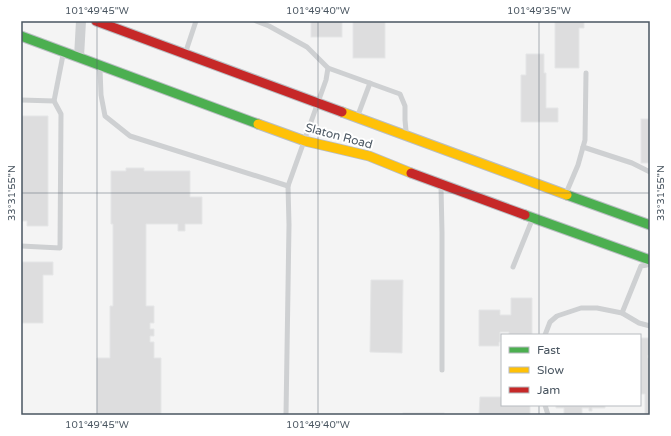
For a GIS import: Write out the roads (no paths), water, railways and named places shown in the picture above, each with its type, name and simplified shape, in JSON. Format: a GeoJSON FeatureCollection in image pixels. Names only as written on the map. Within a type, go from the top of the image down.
{"type":"FeatureCollection","features":[{"type":"Feature","properties":{"kind":"highway","name":"Slaton Road"},"geometry":{"type":"LineString","coordinates":[[96,21],[650,225]]}},
{"type":"Feature","properties":{"kind":"highway","name":"Slaton Road"},"geometry":{"type":"LineString","coordinates":[[21,36],[305,141],[369,156],[441,184],[650,260]]}},
{"type":"Feature","properties":{"kind":"street"},"geometry":{"type":"LineString","coordinates":[[79,57],[81,21]]}},
{"type":"Feature","properties":{"kind":"lane"},"geometry":{"type":"LineString","coordinates":[[185,54],[196,21]]}},
{"type":"Feature","properties":{"kind":"lane"},"geometry":{"type":"LineString","coordinates":[[256,21],[269,26],[307,47],[328,68],[400,94],[405,106],[407,135]]}},
{"type":"Feature","properties":{"kind":"lane"},"geometry":{"type":"LineString","coordinates":[[21,246],[60,248],[60,114],[54,101],[64,52]]}},
{"type":"Feature","properties":{"kind":"lane"},"geometry":{"type":"LineString","coordinates":[[100,65],[100,94],[105,116],[130,136],[288,186]]}},
{"type":"Feature","properties":{"kind":"lane"},"geometry":{"type":"LineString","coordinates":[[286,415],[289,225],[288,186],[326,80],[328,68]]}},
{"type":"Feature","properties":{"kind":"lane"},"geometry":{"type":"LineString","coordinates":[[566,194],[578,165],[585,140],[586,73]]}},
{"type":"Feature","properties":{"kind":"lane"},"geometry":{"type":"LineString","coordinates":[[357,118],[370,83]]}},
{"type":"Feature","properties":{"kind":"lane"},"geometry":{"type":"LineString","coordinates":[[21,100],[54,101]]}},
{"type":"Feature","properties":{"kind":"lane"},"geometry":{"type":"LineString","coordinates":[[583,147],[632,163],[650,172]]}},
{"type":"Feature","properties":{"kind":"lane"},"geometry":{"type":"LineString","coordinates":[[441,184],[442,370]]}},
{"type":"Feature","properties":{"kind":"lane"},"geometry":{"type":"LineString","coordinates":[[513,267],[533,217]]}},
{"type":"Feature","properties":{"kind":"lane"},"geometry":{"type":"LineString","coordinates":[[622,313],[641,266],[650,265]]}},
{"type":"Feature","properties":{"kind":"lane"},"geometry":{"type":"LineString","coordinates":[[546,334],[550,322],[557,316],[581,308],[597,308],[622,313],[639,323],[650,326]]}}]}
